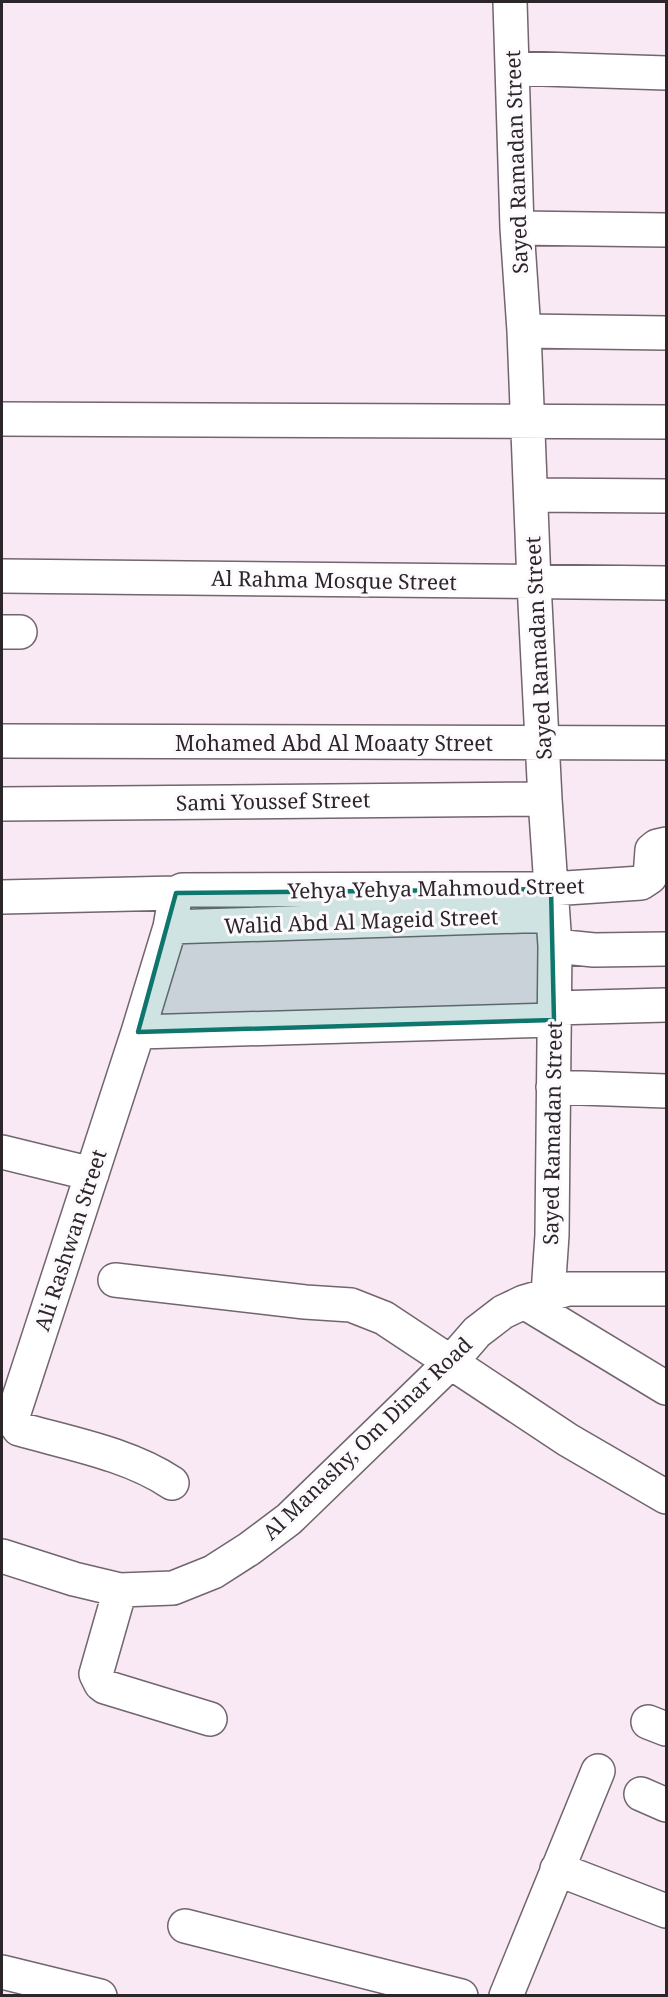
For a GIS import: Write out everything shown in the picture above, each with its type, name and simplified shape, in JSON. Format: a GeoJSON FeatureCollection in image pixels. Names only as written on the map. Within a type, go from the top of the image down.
{"type":"FeatureCollection","features":[{"type":"Feature","properties":{"kind":"street","name":"Sayed Ramadan Street"},"geometry":{"type":"LineString","coordinates":[[510,2],[517,228],[524,331],[542,743],[553,917],[552,1235],[536,1298]]}},
{"type":"Feature","properties":{"kind":"street"},"geometry":{"type":"LineString","coordinates":[[512,68],[666,73]]}},
{"type":"Feature","properties":{"kind":"street"},"geometry":{"type":"LineString","coordinates":[[517,228],[666,230]]}},
{"type":"Feature","properties":{"kind":"street"},"geometry":{"type":"LineString","coordinates":[[524,331],[666,333]]}},
{"type":"Feature","properties":{"kind":"street"},"geometry":{"type":"LineString","coordinates":[[2,419],[666,422]]}},
{"type":"Feature","properties":{"kind":"street"},"geometry":{"type":"LineString","coordinates":[[531,495],[666,496]]}},
{"type":"Feature","properties":{"kind":"street","name":"Al Rahma Mosque Street"},"geometry":{"type":"LineString","coordinates":[[2,576],[666,583]]}},
{"type":"Feature","properties":{"kind":"street","name":"Mohamed Abd Al Moaaty Street"},"geometry":{"type":"LineString","coordinates":[[2,741],[666,743]]}},
{"type":"Feature","properties":{"kind":"street","name":"Sami Youssef Street"},"geometry":{"type":"LineString","coordinates":[[2,804],[545,799]]}},
{"type":"Feature","properties":{"kind":"street","name":"Yehya Yehya Mahmoud Street"},"geometry":{"type":"LineString","coordinates":[[2,897],[107,896],[176,893],[182,890],[553,917],[641,884],[650,877],[652,850],[666,844]]}},
{"type":"Feature","properties":{"kind":"street","name":"Ali Rashwan Street"},"geometry":{"type":"LineString","coordinates":[[172,1483],[157,1473],[126,1460],[19,1429],[12,1419],[138,1032],[170,927],[176,893]]}},
{"type":"Feature","properties":{"kind":"street"},"geometry":{"type":"LineString","coordinates":[[553,917],[594,950],[666,949]]}},
{"type":"Feature","properties":{"kind":"street","name":"Walid Abd Al Mageid Street"},"geometry":{"type":"LineString","coordinates":[[170,927],[553,917]]}},
{"type":"Feature","properties":{"kind":"street"},"geometry":{"type":"LineString","coordinates":[[138,1032],[554,1014],[666,1005]]}},
{"type":"Feature","properties":{"kind":"street"},"geometry":{"type":"LineString","coordinates":[[553,1087],[666,1091]]}},
{"type":"Feature","properties":{"kind":"street"},"geometry":{"type":"LineString","coordinates":[[2,1152],[92,1174]]}},
{"type":"Feature","properties":{"kind":"street"},"geometry":{"type":"LineString","coordinates":[[115,1280],[305,1302],[351,1305],[384,1318],[568,1440],[666,1497]]}},
{"type":"Feature","properties":{"kind":"street","name":"Al Manashy, Om Dinar Road"},"geometry":{"type":"LineString","coordinates":[[2,1556],[74,1579],[120,1590],[172,1588],[213,1572],[289,1519],[450,1363],[477,1332],[503,1312],[536,1298],[568,1289],[666,1289]]}},
{"type":"Feature","properties":{"kind":"street"},"geometry":{"type":"LineString","coordinates":[[536,1298],[666,1389]]}},
{"type":"Feature","properties":{"kind":"street"},"geometry":{"type":"LineString","coordinates":[[120,1590],[96,1674],[98,1679],[105,1687],[210,1719]]}},
{"type":"Feature","properties":{"kind":"street"},"geometry":{"type":"LineString","coordinates":[[517,1992],[557,1869],[598,1771]]}},
{"type":"Feature","properties":{"kind":"street"},"geometry":{"type":"LineString","coordinates":[[557,1869],[666,1911]]}},
{"type":"Feature","properties":{"kind":"street"},"geometry":{"type":"LineString","coordinates":[[185,1926],[461,1995]]}},
{"type":"Feature","properties":{"kind":"street"},"geometry":{"type":"LineString","coordinates":[[2,1972],[100,1995]]}},
{"type":"Feature","properties":{"kind":"highlighted area"},"geometry":{"type":"Polygon","coordinates":[[[551,889],[554,1020],[138,1032],[176,893],[551,889]]]}}]}
